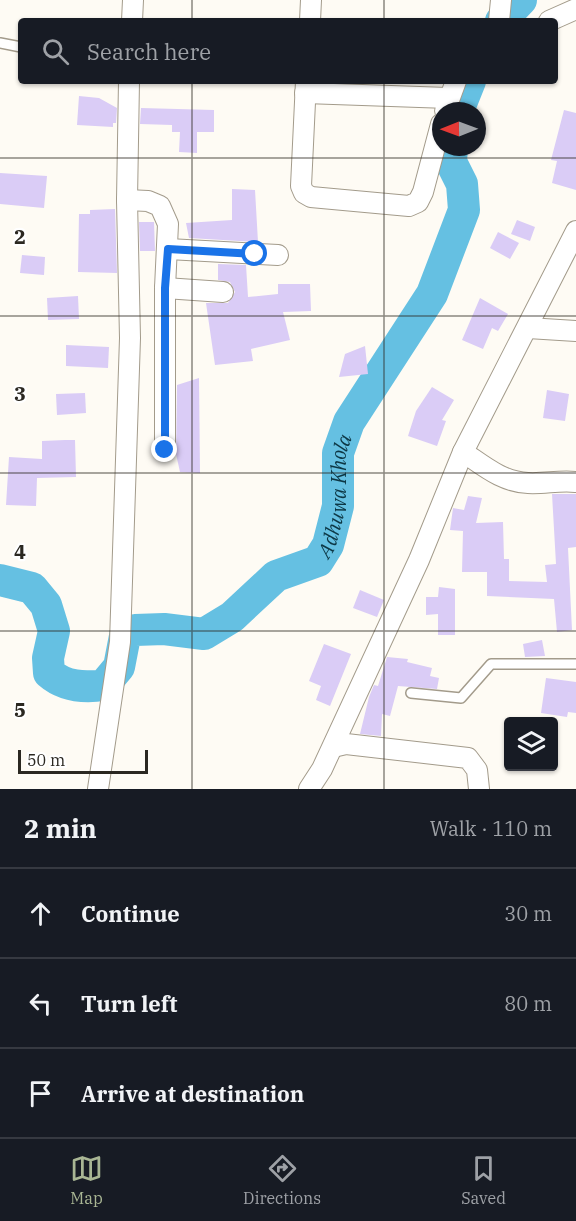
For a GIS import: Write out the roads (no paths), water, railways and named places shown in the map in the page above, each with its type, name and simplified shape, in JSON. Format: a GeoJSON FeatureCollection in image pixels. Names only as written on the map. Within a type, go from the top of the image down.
{"type":"FeatureCollection","features":[{"type":"Feature","properties":{"kind":"street"},"geometry":{"type":"LineString","coordinates":[[132,18],[133,0]]}},
{"type":"Feature","properties":{"kind":"street"},"geometry":{"type":"LineString","coordinates":[[310,18],[311,0]]}},
{"type":"Feature","properties":{"kind":"street"},"geometry":{"type":"LineString","coordinates":[[499,18],[501,0]]}},
{"type":"Feature","properties":{"kind":"street"},"geometry":{"type":"LineString","coordinates":[[556,18],[576,9]]}},
{"type":"Feature","properties":{"kind":"street"},"geometry":{"type":"LineString","coordinates":[[98,789],[99,769],[120,642],[130,338],[127,200],[129,84]]}},
{"type":"Feature","properties":{"kind":"street"},"geometry":{"type":"LineString","coordinates":[[433,156],[423,192],[418,202],[409,206],[311,197],[304,193],[302,186],[305,87],[449,97]]}},
{"type":"Feature","properties":{"kind":"street"},"geometry":{"type":"LineString","coordinates":[[127,200],[148,201],[160,206],[168,224],[165,288],[165,450]]}},
{"type":"Feature","properties":{"kind":"street"},"geometry":{"type":"LineString","coordinates":[[309,789],[333,747],[419,560],[463,452],[576,231]]}},
{"type":"Feature","properties":{"kind":"street"},"geometry":{"type":"LineString","coordinates":[[168,249],[278,255]]}},
{"type":"Feature","properties":{"kind":"street"},"geometry":{"type":"LineString","coordinates":[[165,288],[223,292]]}},
{"type":"Feature","properties":{"kind":"street"},"geometry":{"type":"LineString","coordinates":[[528,328],[576,331]]}},
{"type":"Feature","properties":{"kind":"street"},"geometry":{"type":"LineString","coordinates":[[463,452],[508,480],[529,483],[554,480],[576,482]]}},
{"type":"Feature","properties":{"kind":"street"},"geometry":{"type":"LineString","coordinates":[[333,747],[346,744],[468,758],[477,770],[479,789]]}},
{"type":"Feature","properties":{"kind":"lane"},"geometry":{"type":"LineString","coordinates":[[0,43],[18,46]]}},
{"type":"Feature","properties":{"kind":"lane"},"geometry":{"type":"LineString","coordinates":[[411,693],[461,698],[491,664],[576,664]]}},
{"type":"Feature","properties":{"kind":"waterway","name":"Adhuwa Khola"},"geometry":{"type":"LineString","coordinates":[[504,18],[521,0]]}},
{"type":"Feature","properties":{"kind":"waterway","name":"Adhuwa Khola"},"geometry":{"type":"LineString","coordinates":[[462,102],[469,84]]}},
{"type":"Feature","properties":{"kind":"waterway","name":"Adhuwa Khola"},"geometry":{"type":"LineString","coordinates":[[0,580],[32,588],[46,605],[54,631],[48,658],[49,673],[68,684],[89,686],[104,685],[119,667],[125,636],[135,630],[164,629],[204,634],[232,617],[276,576],[318,561],[328,545],[338,506],[338,453],[349,422],[432,294],[464,210],[462,184],[451,162],[451,156]]}}]}
